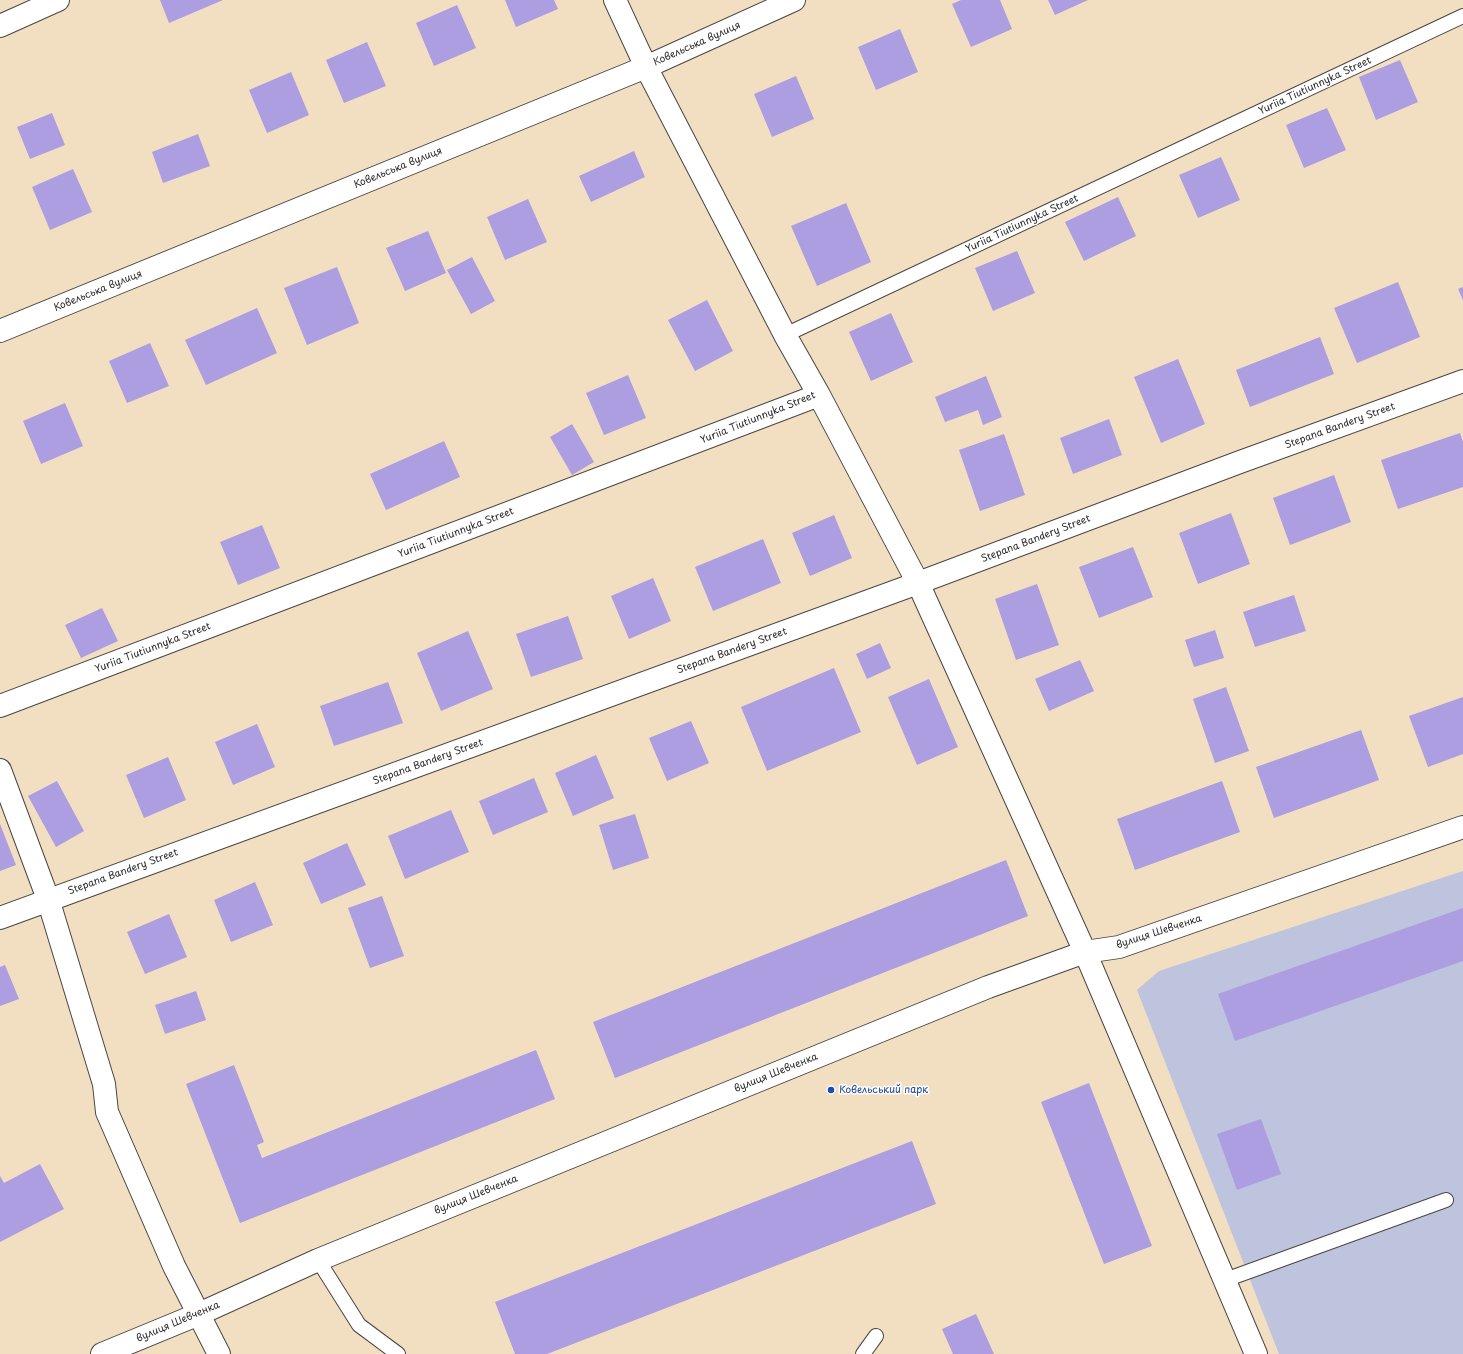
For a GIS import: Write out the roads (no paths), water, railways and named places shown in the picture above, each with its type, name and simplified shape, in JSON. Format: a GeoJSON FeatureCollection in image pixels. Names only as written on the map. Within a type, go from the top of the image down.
{"type":"FeatureCollection","features":[{"type":"Feature","properties":{"kind":"street"},"geometry":{"type":"LineString","coordinates":[[0,26],[58,0]]}},
{"type":"Feature","properties":{"kind":"street"},"geometry":{"type":"LineString","coordinates":[[615,0],[646,67],[785,335]]}},
{"type":"Feature","properties":{"kind":"street","name":"Ковельська вулиця"},"geometry":{"type":"LineString","coordinates":[[0,331],[646,67],[794,0]]}},
{"type":"Feature","properties":{"kind":"street","name":"Yuriia Tiutiunnyka Street"},"geometry":{"type":"LineString","coordinates":[[0,706],[820,395],[785,335]]}},
{"type":"Feature","properties":{"kind":"street","name":"Stepana Bandery Street"},"geometry":{"type":"LineString","coordinates":[[0,918],[48,899],[918,583],[1240,462],[1463,381]]}},
{"type":"Feature","properties":{"kind":"street"},"geometry":{"type":"LineString","coordinates":[[820,395],[918,583],[1085,952],[1256,1354]]}},
{"type":"Feature","properties":{"kind":"street"},"geometry":{"type":"LineString","coordinates":[[0,770],[48,899],[104,1084],[107,1112],[174,1266],[219,1354]]}},
{"type":"Feature","properties":{"kind":"street","name":"вулиця Шевченка"},"geometry":{"type":"LineString","coordinates":[[102,1354],[199,1314],[240,1294],[318,1260],[988,987],[1085,952],[1119,947],[1463,826]]}},
{"type":"Feature","properties":{"kind":"lane","name":"Yuriia Tiutiunnyka Street"},"geometry":{"type":"LineString","coordinates":[[785,335],[1463,16]]}},
{"type":"Feature","properties":{"kind":"lane"},"geometry":{"type":"LineString","coordinates":[[1225,1280],[1446,1200]]}},
{"type":"Feature","properties":{"kind":"lane"},"geometry":{"type":"LineString","coordinates":[[318,1260],[359,1325],[398,1354]]}},
{"type":"Feature","properties":{"kind":"lane"},"geometry":{"type":"LineString","coordinates":[[863,1354],[876,1336]]}},
{"type":"Feature","properties":{"kind":"place","name":"Ковельський парк"},"geometry":{"type":"Point","coordinates":[831,1090]}}]}
